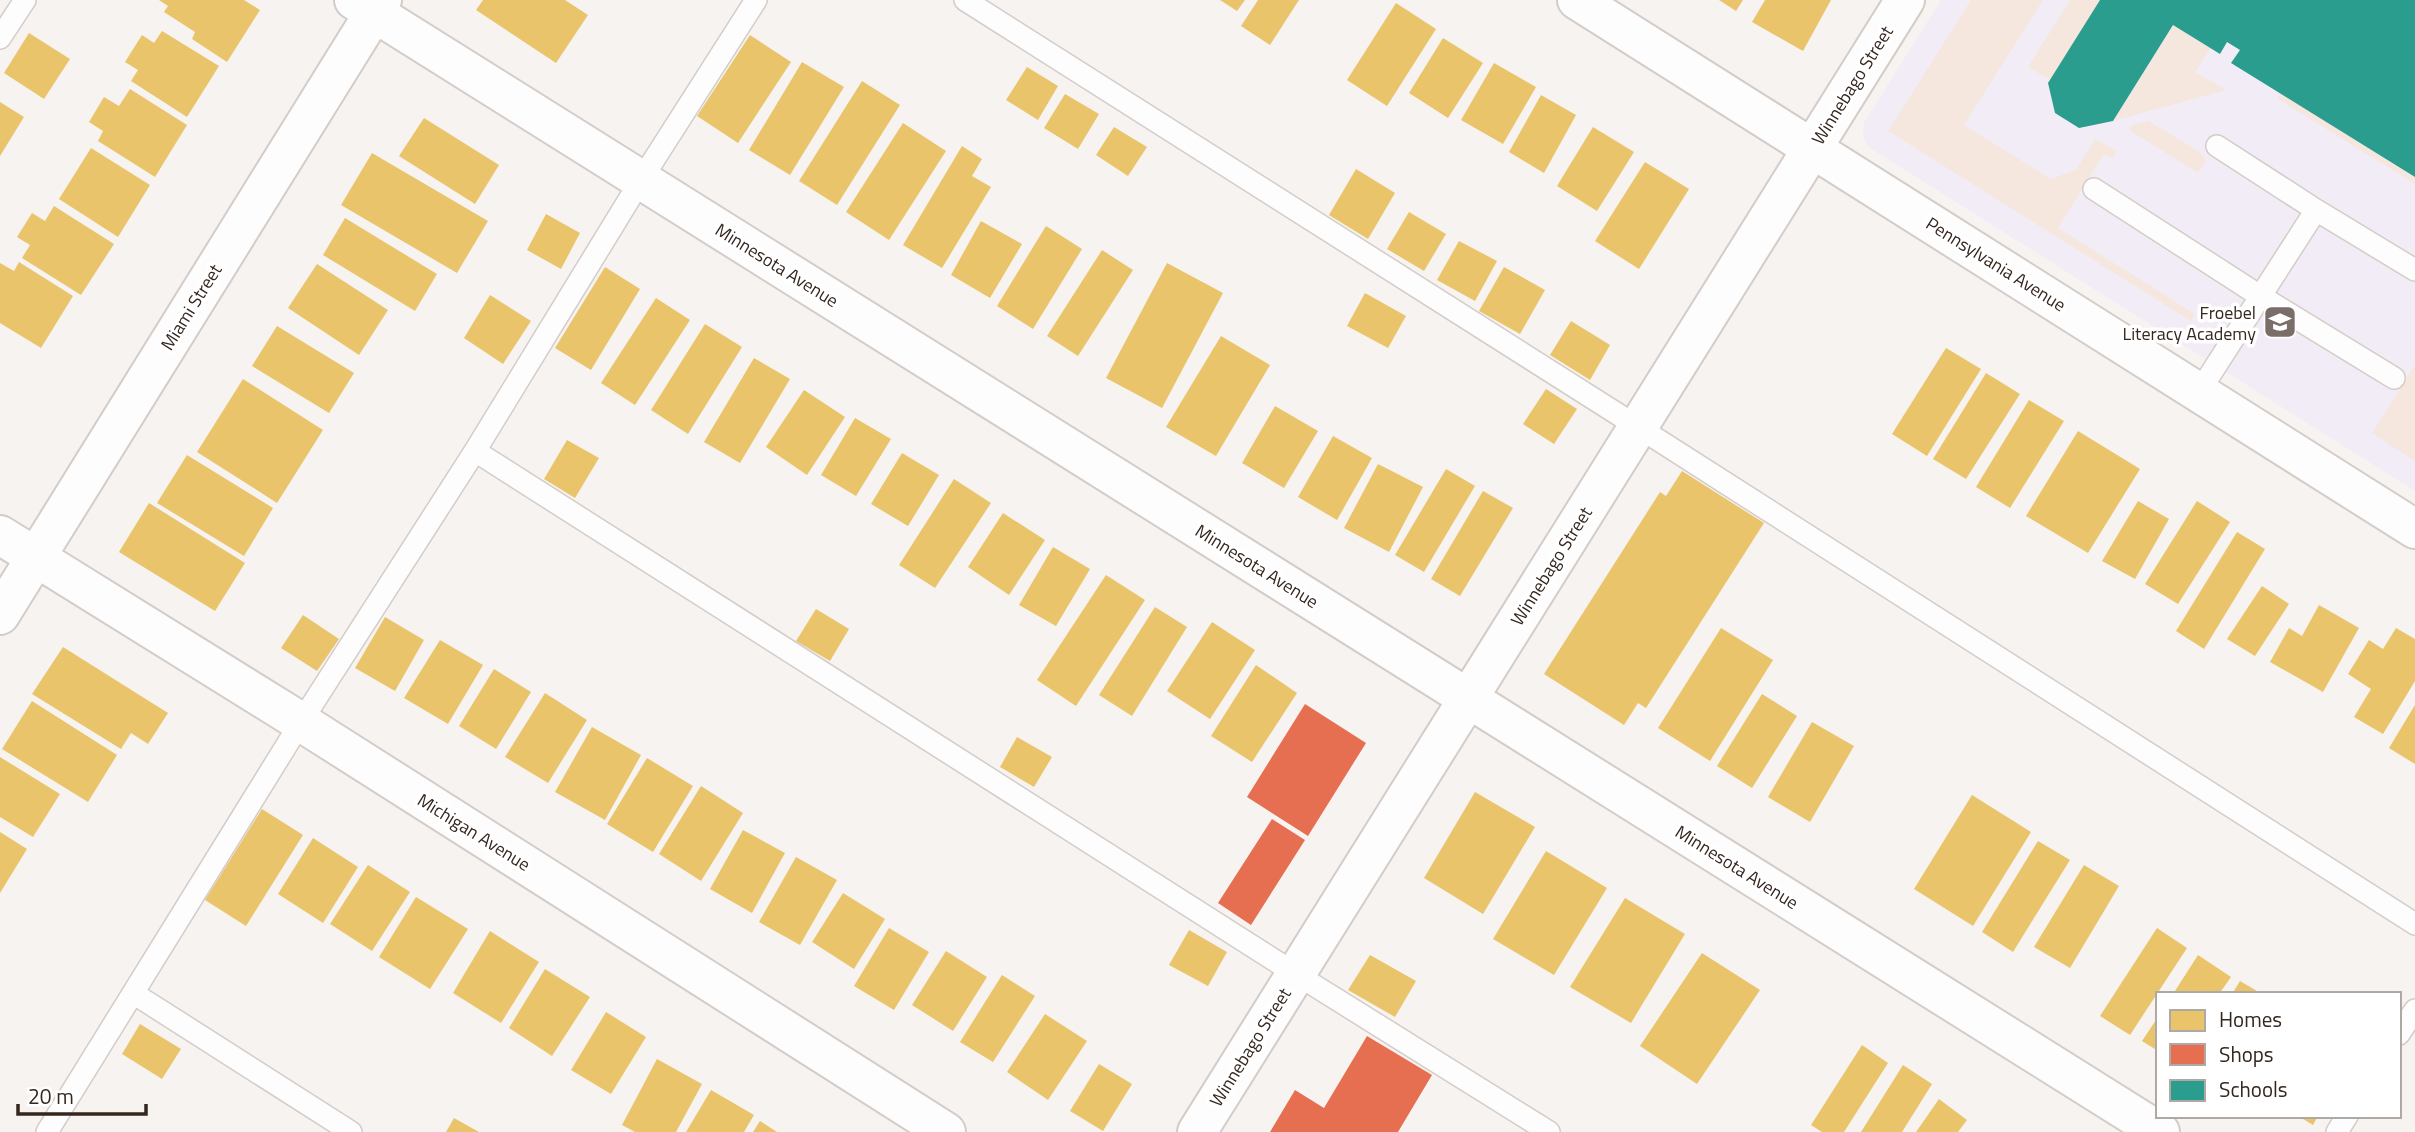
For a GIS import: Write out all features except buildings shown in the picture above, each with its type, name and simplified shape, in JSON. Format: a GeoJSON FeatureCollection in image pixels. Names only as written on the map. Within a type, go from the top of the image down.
{"type":"FeatureCollection","features":[{"type":"Feature","properties":{"kind":"street","name":"Pennsylvania Avenue"},"geometry":{"type":"LineString","coordinates":[[1577,0],[2415,528]]}},
{"type":"Feature","properties":{"kind":"street","name":"Winnebago Street"},"geometry":{"type":"LineString","coordinates":[[1197,1132],[1905,0]]}},
{"type":"Feature","properties":{"kind":"street","name":"Minnesota Avenue"},"geometry":{"type":"LineString","coordinates":[[370,4],[641,180],[2160,1132]]}},
{"type":"Feature","properties":{"kind":"street","name":"Miami Street"},"geometry":{"type":"LineString","coordinates":[[0,615],[370,4]]}},
{"type":"Feature","properties":{"kind":"street","name":"Michigan Avenue"},"geometry":{"type":"LineString","coordinates":[[0,535],[301,722],[946,1132]]}},
{"type":"Feature","properties":{"kind":"lane"},"geometry":{"type":"LineString","coordinates":[[0,38],[25,0]]}},
{"type":"Feature","properties":{"kind":"lane"},"geometry":{"type":"LineString","coordinates":[[47,1132],[301,722],[475,451],[641,180],[756,0]]}},
{"type":"Feature","properties":{"kind":"lane"},"geometry":{"type":"LineString","coordinates":[[965,0],[1638,426],[2415,924]]}},
{"type":"Feature","properties":{"kind":"lane"},"geometry":{"type":"LineString","coordinates":[[2217,146],[2415,270]]}},
{"type":"Feature","properties":{"kind":"lane"},"geometry":{"type":"LineString","coordinates":[[2094,189],[2260,296],[2395,378]]}},
{"type":"Feature","properties":{"kind":"lane"},"geometry":{"type":"LineString","coordinates":[[2199,392],[2316,210]]}},
{"type":"Feature","properties":{"kind":"lane"},"geometry":{"type":"LineString","coordinates":[[475,451],[1549,1132]]}},
{"type":"Feature","properties":{"kind":"lane"},"geometry":{"type":"LineString","coordinates":[[133,993],[351,1132]]}},
{"type":"Feature","properties":{"kind":"lane"},"geometry":{"type":"LineString","coordinates":[[2401,1031],[2415,1010]]}},
{"type":"Feature","properties":{"kind":"shaded area","name":"Froebel Literacy Academy"},"geometry":{"type":"Polygon","coordinates":[[[1941,0],[2415,0],[2415,491],[1867,146],[1863,135],[1864,123],[1941,0]]]}},
{"type":"Feature","properties":{"kind":"shaded area"},"geometry":{"type":"Polygon","coordinates":[[[1971,0],[2043,0],[1964,125],[2051,179],[2076,170],[2095,139],[2117,151],[2112,159],[2104,154],[2058,228],[2195,314],[2191,321],[1888,131],[1971,0]]]}},
{"type":"Feature","properties":{"kind":"shaded area"},"geometry":{"type":"Polygon","coordinates":[[[2070,0],[2100,0],[2050,80],[2028,67],[2070,0]]]}},
{"type":"Feature","properties":{"kind":"shaded area"},"geometry":{"type":"Polygon","coordinates":[[[2173,25],[2211,48],[2195,72],[2226,90],[2113,121],[2173,25]]]}},
{"type":"Feature","properties":{"kind":"shaded area"},"geometry":{"type":"Polygon","coordinates":[[[2280,93],[2415,177],[2415,184],[2278,99],[2280,93]]]}},
{"type":"Feature","properties":{"kind":"shaded area"},"geometry":{"type":"Polygon","coordinates":[[[2148,121],[2200,152],[2206,161],[2198,173],[2129,130],[2132,125],[2148,121]]]}},
{"type":"Feature","properties":{"kind":"shaded area"},"geometry":{"type":"Polygon","coordinates":[[[2415,365],[2415,461],[2372,433],[2415,365]]]}},
{"type":"Feature","properties":{"kind":"place","name":"Froebel Literacy Academy"},"geometry":{"type":"Point","coordinates":[2280,322]}}]}
